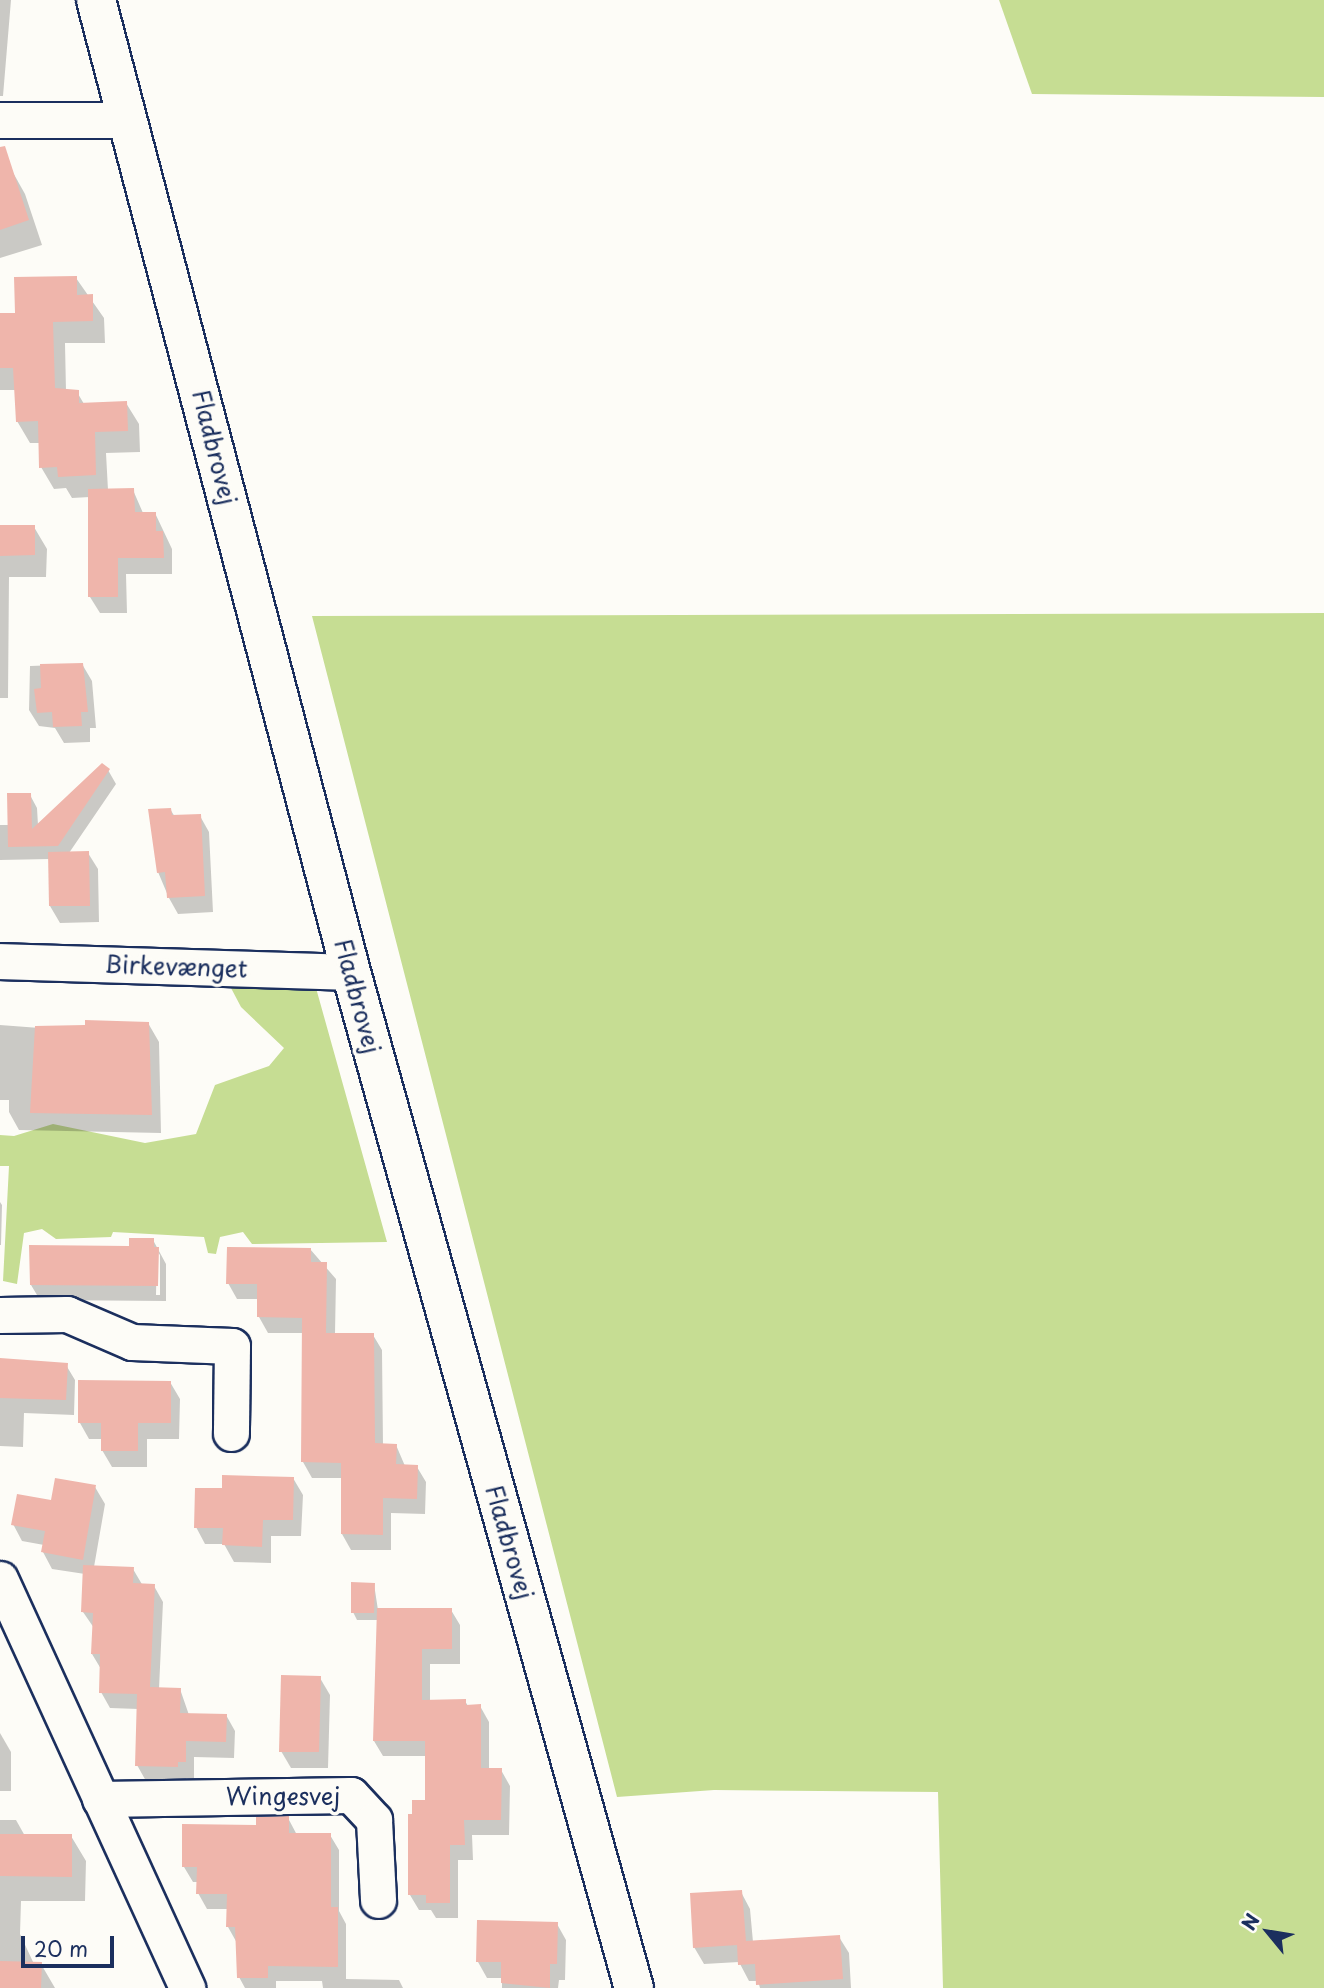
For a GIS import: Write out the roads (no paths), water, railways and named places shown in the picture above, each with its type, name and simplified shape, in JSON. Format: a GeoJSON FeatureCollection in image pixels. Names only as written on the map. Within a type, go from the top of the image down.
{"type":"FeatureCollection","features":[{"type":"Feature","properties":{"kind":"main road","name":"Fladbrovej"},"geometry":{"type":"LineString","coordinates":[[96,0],[351,972],[634,1988]]}},
{"type":"Feature","properties":{"kind":"street"},"geometry":{"type":"LineString","coordinates":[[0,120],[128,120]]}},
{"type":"Feature","properties":{"kind":"street","name":"Birkevænget"},"geometry":{"type":"LineString","coordinates":[[0,961],[351,972]]}},
{"type":"Feature","properties":{"kind":"street"},"geometry":{"type":"LineString","coordinates":[[0,1315],[67,1314],[132,1342],[232,1346],[231,1433]]}},
{"type":"Feature","properties":{"kind":"street"},"geometry":{"type":"LineString","coordinates":[[0,1579],[187,1988]]}},
{"type":"Feature","properties":{"kind":"street","name":"Wingesvej"},"geometry":{"type":"LineString","coordinates":[[100,1799],[351,1795],[374,1820],[378,1900]]}}]}
